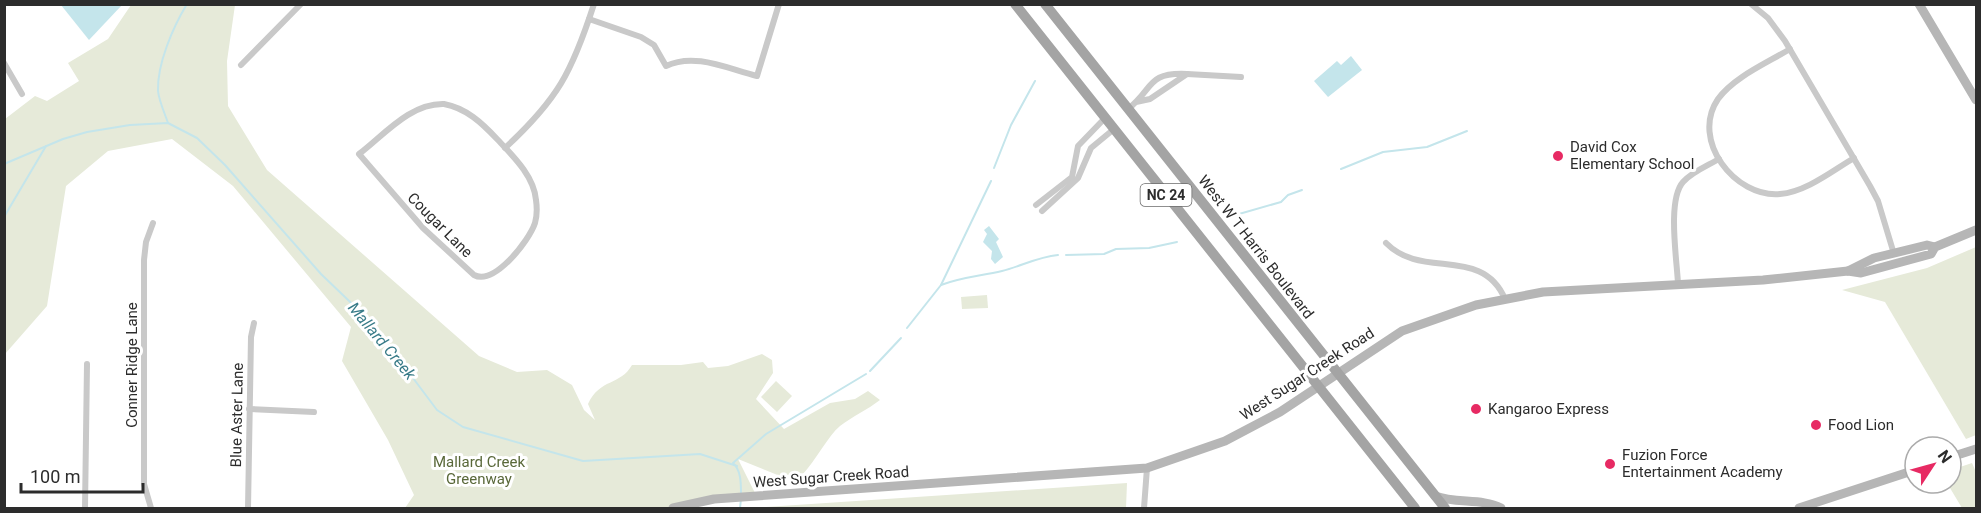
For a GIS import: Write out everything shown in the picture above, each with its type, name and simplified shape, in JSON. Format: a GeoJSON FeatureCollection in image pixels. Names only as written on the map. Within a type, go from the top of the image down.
{"type":"FeatureCollection","features":[{"type":"Feature","properties":{"kind":"main road","name":"NC 24"},"geometry":{"type":"LineString","coordinates":[[1015,4],[1415,508]]}},
{"type":"Feature","properties":{"kind":"main road","name":"West W T Harris Boulevard"},"geometry":{"type":"LineString","coordinates":[[1044,4],[1132,106],[1337,373],[1445,508]]}},
{"type":"Feature","properties":{"kind":"main road"},"geometry":{"type":"LineString","coordinates":[[1919,4],[1977,100]]}},
{"type":"Feature","properties":{"kind":"main road","name":"West Sugar Creek Road"},"geometry":{"type":"LineString","coordinates":[[1848,271],[1874,258],[1894,255],[1927,245],[1935,247],[1977,230]]}},
{"type":"Feature","properties":{"kind":"main road","name":"West Sugar Creek Road"},"geometry":{"type":"LineString","coordinates":[[673,508],[714,499],[1147,468],[1225,441],[1271,417],[1402,331],[1455,311],[1505,298],[1543,292],[1848,271],[1861,273],[1931,254],[1935,247]]}},
{"type":"Feature","properties":{"kind":"main road"},"geometry":{"type":"LineString","coordinates":[[1799,508],[1903,474]]}},
{"type":"Feature","properties":{"kind":"main road"},"geometry":{"type":"LineString","coordinates":[[1435,496],[1455,502],[1494,505],[1502,508]]}},
{"type":"Feature","properties":{"kind":"street"},"geometry":{"type":"LineString","coordinates":[[241,65],[301,4]]}},
{"type":"Feature","properties":{"kind":"street"},"geometry":{"type":"LineString","coordinates":[[505,148],[537,119],[555,97],[570,69],[594,4]]}},
{"type":"Feature","properties":{"kind":"street"},"geometry":{"type":"LineString","coordinates":[[589,19],[641,37],[654,45],[666,66],[682,60],[700,60],[757,76],[779,4]]}},
{"type":"Feature","properties":{"kind":"street"},"geometry":{"type":"LineString","coordinates":[[1751,4],[1768,18],[1790,49],[1854,158],[1878,201],[1894,255]]}},
{"type":"Feature","properties":{"kind":"street"},"geometry":{"type":"LineString","coordinates":[[1790,49],[1736,82],[1719,99],[1710,120],[1712,143],[1719,159],[1736,180],[1762,194],[1772,195],[1795,192],[1854,158]]}},
{"type":"Feature","properties":{"kind":"street"},"geometry":{"type":"LineString","coordinates":[[4,63],[22,94]]}},
{"type":"Feature","properties":{"kind":"street"},"geometry":{"type":"LineString","coordinates":[[1132,106],[1150,99],[1187,74]]}},
{"type":"Feature","properties":{"kind":"street"},"geometry":{"type":"LineString","coordinates":[[1132,106],[1145,88],[1163,75],[1241,77]]}},
{"type":"Feature","properties":{"kind":"street","name":"Cougar Lane"},"geometry":{"type":"LineString","coordinates":[[436,104],[454,106],[465,111],[487,128],[505,148],[524,170],[533,186],[536,198],[535,223],[528,236],[495,275],[481,279],[423,228],[359,154],[405,117],[428,105],[436,104]]}},
{"type":"Feature","properties":{"kind":"street"},"geometry":{"type":"LineString","coordinates":[[1036,205],[1072,177],[1078,146],[1105,118]]}},
{"type":"Feature","properties":{"kind":"street"},"geometry":{"type":"LineString","coordinates":[[1042,211],[1078,178],[1091,147],[1114,129]]}},
{"type":"Feature","properties":{"kind":"street"},"geometry":{"type":"LineString","coordinates":[[1678,284],[1675,214],[1677,192],[1686,178],[1719,159]]}},
{"type":"Feature","properties":{"kind":"street","name":"Conner Ridge Lane"},"geometry":{"type":"LineString","coordinates":[[151,508],[144,484],[144,260],[146,242],[153,223]]}},
{"type":"Feature","properties":{"kind":"street"},"geometry":{"type":"LineString","coordinates":[[1386,243],[1397,253],[1425,263],[1463,264],[1473,268],[1496,282],[1505,298]]}},
{"type":"Feature","properties":{"kind":"street","name":"Blue Aster Lane"},"geometry":{"type":"LineString","coordinates":[[248,508],[249,409],[254,323]]}},
{"type":"Feature","properties":{"kind":"street"},"geometry":{"type":"LineString","coordinates":[[85,508],[87,363]]}},
{"type":"Feature","properties":{"kind":"street"},"geometry":{"type":"LineString","coordinates":[[249,409],[314,412]]}},
{"type":"Feature","properties":{"kind":"street"},"geometry":{"type":"LineString","coordinates":[[1144,508],[1147,468]]}},
{"type":"Feature","properties":{"kind":"green space","name":"Mallard Creek Greenway"},"geometry":{"type":"Polygon","coordinates":[[[131,5],[235,5],[227,61],[228,106],[267,170],[479,356],[517,372],[547,370],[572,385],[584,410],[595,420],[588,404],[593,396],[598,390],[622,376],[632,365],[681,365],[703,362],[708,368],[728,366],[762,354],[772,360],[773,373],[756,399],[784,429],[830,403],[855,399],[868,391],[880,400],[840,426],[803,474],[780,476],[738,459],[757,497],[673,508],[405,508],[414,495],[388,440],[342,361],[351,327],[233,186],[172,139],[108,151],[66,186],[47,306],[5,354],[5,119],[35,96],[47,101],[79,81],[68,63],[108,39],[131,5]]]}},
{"type":"Feature","properties":{"kind":"green space"},"geometry":{"type":"Polygon","coordinates":[[[1976,247],[1976,435],[1966,439],[1885,302],[1842,290],[1927,268],[1976,247]]]}},
{"type":"Feature","properties":{"kind":"green space"},"geometry":{"type":"Polygon","coordinates":[[[987,295],[988,308],[962,309],[961,297],[987,295]]]}},
{"type":"Feature","properties":{"kind":"green space"},"geometry":{"type":"Polygon","coordinates":[[[776,381],[792,396],[777,412],[761,397],[776,381]]]}},
{"type":"Feature","properties":{"kind":"green space"},"geometry":{"type":"Polygon","coordinates":[[[1972,463],[1976,472],[1976,508],[1962,508],[1954,495],[1963,495],[1963,466],[1972,463]]]}},
{"type":"Feature","properties":{"kind":"green space"},"geometry":{"type":"Polygon","coordinates":[[[1127,483],[1126,508],[752,508],[1127,483]]]}},
{"type":"Feature","properties":{"kind":"water"},"geometry":{"type":"Polygon","coordinates":[[[61,5],[122,5],[89,40],[61,5]]]}},
{"type":"Feature","properties":{"kind":"water"},"geometry":{"type":"Polygon","coordinates":[[[1351,56],[1362,70],[1328,97],[1314,81],[1337,61],[1341,65],[1351,56]]]}},
{"type":"Feature","properties":{"kind":"water"},"geometry":{"type":"Polygon","coordinates":[[[989,226],[999,239],[996,242],[1003,257],[995,264],[991,259],[992,251],[983,242],[987,234],[984,230],[989,226]]]}},
{"type":"Feature","properties":{"kind":"waterway"},"geometry":{"type":"LineString","coordinates":[[168,123],[158,91],[158,80],[171,35],[187,4]]}},
{"type":"Feature","properties":{"kind":"waterway"},"geometry":{"type":"LineString","coordinates":[[994,168],[1011,125],[1035,81]]}},
{"type":"Feature","properties":{"kind":"waterway","name":"Mallard Creek"},"geometry":{"type":"LineString","coordinates":[[4,164],[63,139],[87,132],[130,125],[168,123],[197,138],[225,165],[321,274],[371,322],[437,410],[463,427],[583,461],[700,454],[737,466]]}},
{"type":"Feature","properties":{"kind":"waterway"},"geometry":{"type":"LineString","coordinates":[[1341,169],[1383,152],[1427,147],[1467,131]]}},
{"type":"Feature","properties":{"kind":"waterway"},"geometry":{"type":"LineString","coordinates":[[4,217],[46,146]]}},
{"type":"Feature","properties":{"kind":"waterway"},"geometry":{"type":"LineString","coordinates":[[907,328],[941,285],[991,181]]}},
{"type":"Feature","properties":{"kind":"waterway"},"geometry":{"type":"LineString","coordinates":[[1239,214],[1281,202],[1288,195],[1302,190]]}},
{"type":"Feature","properties":{"kind":"waterway"},"geometry":{"type":"LineString","coordinates":[[1066,255],[1104,254],[1116,249],[1149,248],[1177,242]]}},
{"type":"Feature","properties":{"kind":"waterway"},"geometry":{"type":"LineString","coordinates":[[941,285],[1058,255]]}},
{"type":"Feature","properties":{"kind":"waterway"},"geometry":{"type":"LineString","coordinates":[[870,371],[901,338]]}},
{"type":"Feature","properties":{"kind":"waterway"},"geometry":{"type":"LineString","coordinates":[[741,494],[739,473],[733,463],[766,434],[866,374]]}},
{"type":"Feature","properties":{"kind":"waterway","name":"Mallard Creek"},"geometry":{"type":"LineString","coordinates":[[740,508],[741,499]]}},
{"type":"Feature","properties":{"kind":"place","name":"David Cox Elementary School"},"geometry":{"type":"Point","coordinates":[1558,156]}},
{"type":"Feature","properties":{"kind":"place","name":"Kangaroo Express"},"geometry":{"type":"Point","coordinates":[1476,409]}},
{"type":"Feature","properties":{"kind":"place","name":"Food Lion"},"geometry":{"type":"Point","coordinates":[1816,425]}},
{"type":"Feature","properties":{"kind":"place","name":"Fuzion Force Entertainment Academy"},"geometry":{"type":"Point","coordinates":[1610,464]}}]}
